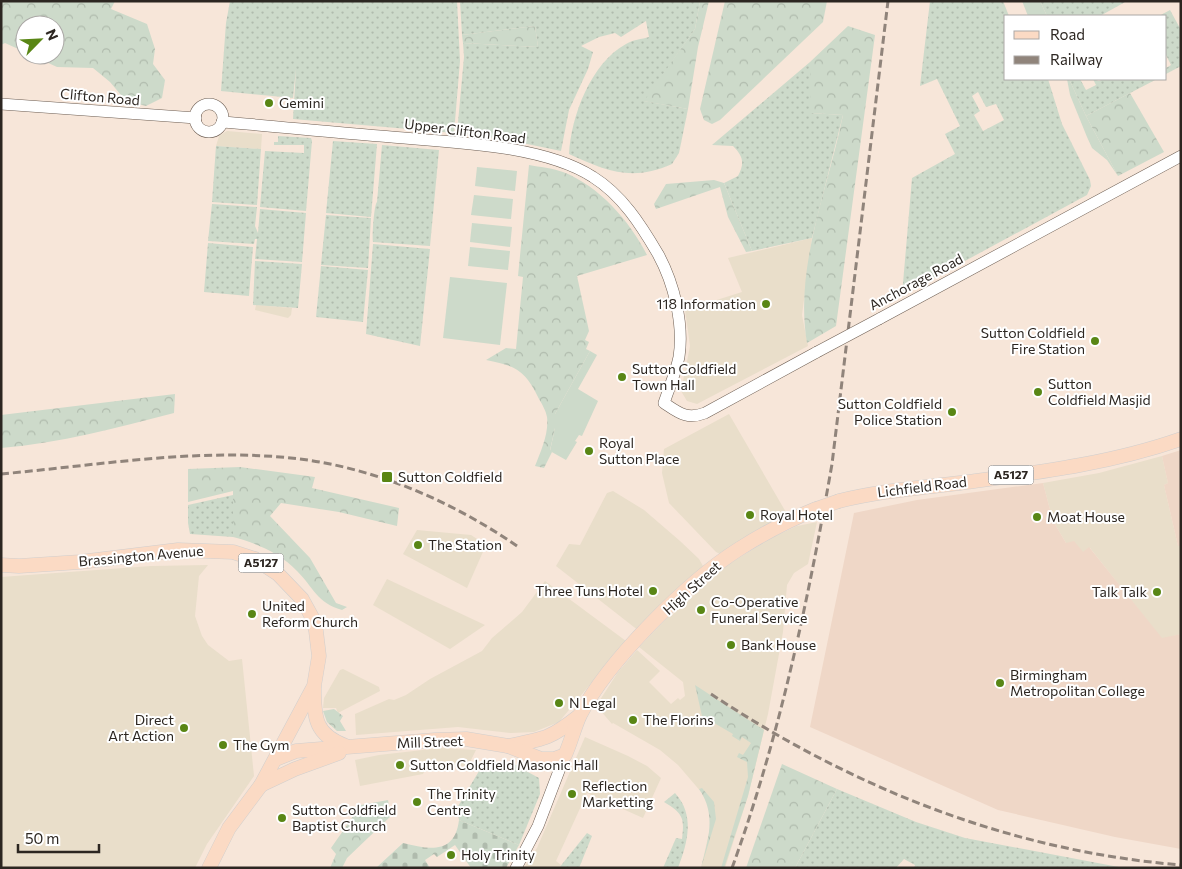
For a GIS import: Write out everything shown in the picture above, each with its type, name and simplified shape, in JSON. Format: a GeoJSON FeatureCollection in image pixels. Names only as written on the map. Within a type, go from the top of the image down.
{"type":"FeatureCollection","features":[{"type":"Feature","properties":{"kind":"main road","name":"Lichfield Road"},"geometry":{"type":"LineString","coordinates":[[839,501],[869,493],[1047,470],[1150,450],[1181,439]]}},
{"type":"Feature","properties":{"kind":"main road","name":"High Street"},"geometry":{"type":"LineString","coordinates":[[565,755],[580,716],[594,693],[637,639],[716,565],[784,522],[839,501]]}},
{"type":"Feature","properties":{"kind":"main road","name":"Brassington Avenue"},"geometry":{"type":"LineString","coordinates":[[1,565],[19,566],[80,562],[178,550],[214,550],[246,555],[278,574],[296,592],[308,609],[316,631],[319,656],[314,686],[276,759],[261,785],[229,828],[209,868]]}},
{"type":"Feature","properties":{"kind":"main road","name":"Mill Street"},"geometry":{"type":"LineString","coordinates":[[314,686],[314,710],[318,725],[330,740],[351,748]]}},
{"type":"Feature","properties":{"kind":"main road","name":"High Street"},"geometry":{"type":"LineString","coordinates":[[556,735],[580,716]]}},
{"type":"Feature","properties":{"kind":"main road","name":"Mill Street"},"geometry":{"type":"LineString","coordinates":[[508,746],[543,740],[556,735]]}},
{"type":"Feature","properties":{"kind":"main road","name":"Mill Street"},"geometry":{"type":"LineString","coordinates":[[276,759],[296,751],[442,740],[466,740],[508,746],[546,760]]}},
{"type":"Feature","properties":{"kind":"main road","name":"Mill Street"},"geometry":{"type":"LineString","coordinates":[[261,785],[295,769],[351,748]]}},
{"type":"Feature","properties":{"kind":"main road"},"geometry":{"type":"LineString","coordinates":[[546,760],[554,760],[565,755]]}},
{"type":"Feature","properties":{"kind":"street","name":"Clifton Road"},"geometry":{"type":"LineString","coordinates":[[1,104],[196,118]]}},
{"type":"Feature","properties":{"kind":"street"},"geometry":{"type":"LineString","coordinates":[[210,104],[220,109],[222,122],[217,129],[207,131],[198,126],[196,118],[199,108],[210,104]]}},
{"type":"Feature","properties":{"kind":"street","name":"Upper Clifton Road"},"geometry":{"type":"LineString","coordinates":[[222,122],[448,142],[511,150],[568,164],[592,176],[605,185],[625,205],[642,228],[662,262],[669,282],[680,330],[678,356],[664,403]]}},
{"type":"Feature","properties":{"kind":"street","name":"Anchorage Road"},"geometry":{"type":"LineString","coordinates":[[664,403],[684,416],[697,416],[1181,156]]}},
{"type":"Feature","properties":{"kind":"street","name":"High Street"},"geometry":{"type":"LineString","coordinates":[[516,868],[531,841],[565,755]]}},
{"type":"Feature","properties":{"kind":"street"},"geometry":{"type":"LineString","coordinates":[[546,760],[555,781]]}},
{"type":"Feature","properties":{"kind":"shaded area"},"geometry":{"type":"Polygon","coordinates":[[[227,131],[262,134],[261,149],[216,146],[219,136],[227,131]]]}},
{"type":"Feature","properties":{"kind":"shaded area"},"geometry":{"type":"Polygon","coordinates":[[[812,238],[802,315],[808,346],[697,404],[687,401],[681,391],[690,346],[685,310],[742,292],[728,258],[812,238]]]}},
{"type":"Feature","properties":{"kind":"shaded area"},"geometry":{"type":"Polygon","coordinates":[[[256,305],[292,308],[291,315],[288,318],[255,310],[256,305]]]}},
{"type":"Feature","properties":{"kind":"shaded area"},"geometry":{"type":"Polygon","coordinates":[[[729,414],[787,514],[720,554],[669,503],[662,473],[664,449],[729,414]]]}},
{"type":"Feature","properties":{"kind":"shaded area"},"geometry":{"type":"Polygon","coordinates":[[[1181,450],[1181,546],[1178,546],[1164,485],[1168,483],[1162,456],[1181,450]]]}},
{"type":"Feature","properties":{"kind":"shaded area"},"geometry":{"type":"Polygon","coordinates":[[[1162,456],[1168,483],[1164,485],[1178,546],[1181,546],[1181,634],[1162,639],[1090,548],[1083,553],[1066,543],[1053,521],[1043,483],[1099,473],[1162,456]]]}},
{"type":"Feature","properties":{"kind":"shaded area","name":"Birmingham Metropolitan College"},"geometry":{"type":"Polygon","coordinates":[[[1043,483],[1053,521],[1066,543],[1074,541],[1083,552],[1089,547],[1162,638],[1181,634],[1181,849],[1115,837],[998,810],[810,727],[854,513],[917,500],[1043,483]]]}},
{"type":"Feature","properties":{"kind":"shaded area"},"geometry":{"type":"Polygon","coordinates":[[[613,491],[644,510],[699,559],[703,566],[639,631],[556,566],[569,544],[580,545],[607,493],[613,491]]]}},
{"type":"Feature","properties":{"kind":"shaded area"},"geometry":{"type":"Polygon","coordinates":[[[817,522],[808,564],[794,573],[787,585],[783,632],[768,714],[748,796],[725,868],[701,868],[711,824],[709,806],[702,793],[678,765],[660,750],[612,724],[599,709],[598,703],[618,672],[637,650],[660,671],[649,682],[671,704],[678,698],[680,700],[685,696],[683,682],[639,647],[671,614],[726,566],[771,538],[797,526],[817,522]]]}},
{"type":"Feature","properties":{"kind":"shaded area","name":"The Station"},"geometry":{"type":"Polygon","coordinates":[[[417,530],[471,535],[486,545],[467,588],[403,554],[417,530]]]}},
{"type":"Feature","properties":{"kind":"shaded area"},"geometry":{"type":"Polygon","coordinates":[[[208,565],[199,576],[195,616],[202,636],[208,645],[229,661],[242,659],[254,776],[207,844],[195,868],[1,868],[1,577],[151,566],[208,565]]]}},
{"type":"Feature","properties":{"kind":"shaded area"},"geometry":{"type":"Polygon","coordinates":[[[387,579],[485,625],[450,649],[373,605],[387,579]]]}},
{"type":"Feature","properties":{"kind":"shaded area"},"geometry":{"type":"Polygon","coordinates":[[[545,581],[626,641],[559,722],[534,732],[511,733],[458,727],[356,735],[355,714],[389,699],[394,700],[406,695],[430,679],[482,651],[492,638],[522,612],[545,581]]]}},
{"type":"Feature","properties":{"kind":"shaded area"},"geometry":{"type":"Polygon","coordinates":[[[343,669],[379,687],[380,691],[338,713],[336,708],[323,708],[324,698],[340,670],[343,669]]]}},
{"type":"Feature","properties":{"kind":"shaded area"},"geometry":{"type":"Polygon","coordinates":[[[585,737],[647,766],[661,778],[643,818],[587,793],[556,861],[561,865],[559,868],[524,868],[537,848],[585,737]]]}},
{"type":"Feature","properties":{"kind":"shaded area"},"geometry":{"type":"Polygon","coordinates":[[[440,748],[476,750],[468,766],[426,768],[423,774],[360,786],[355,760],[379,755],[440,748]]]}},
{"type":"Feature","properties":{"kind":"green space"},"geometry":{"type":"Polygon","coordinates":[[[1,1],[115,1],[111,9],[147,24],[155,49],[153,64],[165,80],[162,98],[146,106],[126,101],[110,82],[93,68],[57,67],[53,65],[65,65],[65,15],[15,15],[15,48],[5,43],[1,45],[1,1]]]}},
{"type":"Feature","properties":{"kind":"green space"},"geometry":{"type":"Polygon","coordinates":[[[230,1],[457,1],[460,61],[454,133],[293,119],[296,69],[293,98],[221,91],[226,23],[230,1]]]}},
{"type":"Feature","properties":{"kind":"green space"},"geometry":{"type":"Polygon","coordinates":[[[460,1],[700,1],[695,29],[644,101],[688,109],[679,153],[672,164],[644,172],[619,172],[595,165],[569,154],[574,123],[585,92],[593,77],[614,53],[628,43],[649,37],[646,21],[621,37],[615,33],[599,37],[581,46],[593,52],[588,69],[569,110],[561,151],[503,139],[457,133],[464,57],[463,43],[538,47],[535,26],[462,35],[460,1]]]}},
{"type":"Feature","properties":{"kind":"green space"},"geometry":{"type":"Polygon","coordinates":[[[700,1],[709,1],[698,47],[688,109],[643,101],[695,29],[700,1]]]}},
{"type":"Feature","properties":{"kind":"green space"},"geometry":{"type":"Polygon","coordinates":[[[725,1],[827,1],[823,22],[720,120],[712,124],[704,120],[700,109],[725,1]]]}},
{"type":"Feature","properties":{"kind":"green space"},"geometry":{"type":"Polygon","coordinates":[[[930,1],[1003,1],[1009,15],[1004,15],[1004,80],[1048,80],[1062,124],[1090,180],[1091,186],[1087,195],[902,295],[912,178],[955,154],[945,134],[960,126],[937,79],[920,86],[930,1]],[[978,92],[972,96],[980,111],[974,115],[983,131],[1004,120],[996,104],[986,107],[978,92]]]}},
{"type":"Feature","properties":{"kind":"green space"},"geometry":{"type":"Polygon","coordinates":[[[1022,1],[1040,1],[1047,15],[1028,15],[1022,1]]]}},
{"type":"Feature","properties":{"kind":"green space"},"geometry":{"type":"Polygon","coordinates":[[[1040,1],[1127,1],[1102,15],[1047,15],[1040,1]]]}},
{"type":"Feature","properties":{"kind":"green space"},"geometry":{"type":"Polygon","coordinates":[[[1170,10],[1181,30],[1181,66],[1167,73],[1167,67],[1171,65],[1167,57],[1167,15],[1161,15],[1170,10]]]}},
{"type":"Feature","properties":{"kind":"green space"},"geometry":{"type":"Polygon","coordinates":[[[535,26],[538,47],[463,43],[462,35],[535,26]]]}},
{"type":"Feature","properties":{"kind":"green space"},"geometry":{"type":"Polygon","coordinates":[[[848,26],[875,35],[836,326],[807,343],[804,314],[809,257],[814,228],[843,115],[810,113],[810,62],[848,26]]]}},
{"type":"Feature","properties":{"kind":"green space"},"geometry":{"type":"Polygon","coordinates":[[[810,62],[811,113],[843,115],[812,238],[752,251],[724,183],[738,176],[742,167],[741,156],[733,146],[712,145],[810,62]]]}},
{"type":"Feature","properties":{"kind":"green space"},"geometry":{"type":"Polygon","coordinates":[[[1067,80],[1069,80],[1118,176],[1107,160],[1092,148],[1070,95],[1067,80]]]}},
{"type":"Feature","properties":{"kind":"green space"},"geometry":{"type":"Polygon","coordinates":[[[1069,80],[1081,80],[1086,90],[1096,85],[1094,80],[1155,80],[1086,116],[1069,80]]]}},
{"type":"Feature","properties":{"kind":"green space"},"geometry":{"type":"Polygon","coordinates":[[[1130,93],[1164,152],[1118,176],[1086,116],[1130,93]]]}},
{"type":"Feature","properties":{"kind":"green space"},"geometry":{"type":"Polygon","coordinates":[[[278,136],[311,138],[306,211],[260,207],[265,151],[304,153],[304,145],[274,145],[274,142],[278,142],[278,136]]]}},
{"type":"Feature","properties":{"kind":"green space"},"geometry":{"type":"Polygon","coordinates":[[[333,141],[377,144],[371,217],[326,213],[333,141]]]}},
{"type":"Feature","properties":{"kind":"green space"},"geometry":{"type":"Polygon","coordinates":[[[382,145],[439,150],[430,246],[373,242],[382,145]]]}},
{"type":"Feature","properties":{"kind":"green space"},"geometry":{"type":"Polygon","coordinates":[[[216,146],[261,149],[257,205],[212,202],[216,146]]]}},
{"type":"Feature","properties":{"kind":"green space"},"geometry":{"type":"Polygon","coordinates":[[[529,165],[563,172],[576,178],[601,195],[632,230],[647,255],[577,276],[589,331],[585,340],[589,342],[586,349],[590,351],[555,414],[555,428],[550,450],[552,452],[544,468],[535,466],[547,429],[547,417],[543,405],[534,389],[519,371],[512,367],[486,360],[506,348],[516,349],[523,277],[518,276],[529,165]]]}},
{"type":"Feature","properties":{"kind":"green space"},"geometry":{"type":"Polygon","coordinates":[[[477,167],[517,171],[515,191],[475,186],[477,167]]]}},
{"type":"Feature","properties":{"kind":"green space"},"geometry":{"type":"Polygon","coordinates":[[[714,180],[724,183],[752,251],[746,252],[728,217],[720,187],[656,209],[654,204],[666,184],[714,180]]]}},
{"type":"Feature","properties":{"kind":"green space"},"geometry":{"type":"Polygon","coordinates":[[[474,195],[513,199],[511,219],[471,215],[474,195]]]}},
{"type":"Feature","properties":{"kind":"green space"},"geometry":{"type":"Polygon","coordinates":[[[212,204],[257,207],[255,226],[258,233],[260,209],[306,213],[302,262],[255,259],[257,239],[255,239],[254,244],[208,241],[212,204]]]}},
{"type":"Feature","properties":{"kind":"green space"},"geometry":{"type":"Polygon","coordinates":[[[326,215],[371,218],[368,268],[321,265],[326,215]]]}},
{"type":"Feature","properties":{"kind":"green space"},"geometry":{"type":"Polygon","coordinates":[[[472,223],[512,227],[510,247],[470,242],[472,223]]]}},
{"type":"Feature","properties":{"kind":"green space"},"geometry":{"type":"Polygon","coordinates":[[[208,243],[253,247],[249,296],[204,292],[208,243]]]}},
{"type":"Feature","properties":{"kind":"green space"},"geometry":{"type":"Polygon","coordinates":[[[373,244],[430,249],[420,346],[366,334],[373,244]]]}},
{"type":"Feature","properties":{"kind":"green space"},"geometry":{"type":"Polygon","coordinates":[[[470,247],[510,251],[508,270],[468,266],[470,247]]]}},
{"type":"Feature","properties":{"kind":"green space"},"geometry":{"type":"Polygon","coordinates":[[[255,261],[302,264],[298,308],[253,305],[255,261]]]}},
{"type":"Feature","properties":{"kind":"green space"},"geometry":{"type":"Polygon","coordinates":[[[321,266],[368,270],[363,322],[316,317],[321,266]]]}},
{"type":"Feature","properties":{"kind":"green space"},"geometry":{"type":"Polygon","coordinates":[[[450,277],[507,283],[500,345],[443,338],[450,277]]]}},
{"type":"Feature","properties":{"kind":"green space"},"geometry":{"type":"Polygon","coordinates":[[[590,351],[597,355],[578,389],[598,401],[582,436],[579,435],[575,441],[577,442],[566,460],[550,451],[555,428],[555,414],[590,351]]]}},
{"type":"Feature","properties":{"kind":"green space"},"geometry":{"type":"Polygon","coordinates":[[[175,394],[174,413],[67,439],[1,448],[1,415],[175,394]]]}},
{"type":"Feature","properties":{"kind":"green space"},"geometry":{"type":"Polygon","coordinates":[[[240,467],[315,477],[312,488],[399,508],[397,526],[339,512],[281,503],[270,516],[310,558],[336,603],[347,607],[342,610],[321,599],[297,571],[275,554],[250,542],[233,537],[233,491],[188,502],[188,469],[240,467]]]}},
{"type":"Feature","properties":{"kind":"green space"},"geometry":{"type":"Polygon","coordinates":[[[233,495],[233,537],[190,534],[188,505],[233,495]]]}},
{"type":"Feature","properties":{"kind":"green space"},"geometry":{"type":"Polygon","coordinates":[[[695,685],[764,730],[748,796],[724,868],[721,868],[748,777],[747,762],[737,757],[739,753],[743,755],[751,743],[742,737],[740,741],[732,736],[733,734],[702,716],[695,685]]]}},
{"type":"Feature","properties":{"kind":"green space"},"geometry":{"type":"Polygon","coordinates":[[[334,709],[343,716],[340,721],[346,731],[337,731],[327,722],[323,711],[334,709]]]}},
{"type":"Feature","properties":{"kind":"green space"},"geometry":{"type":"Polygon","coordinates":[[[485,761],[525,766],[526,771],[539,778],[540,794],[519,845],[459,820],[457,808],[485,761]]]}},
{"type":"Feature","properties":{"kind":"green space"},"geometry":{"type":"Polygon","coordinates":[[[782,764],[837,789],[795,868],[746,868],[782,764]]]}},
{"type":"Feature","properties":{"kind":"green space"},"geometry":{"type":"Polygon","coordinates":[[[702,788],[714,802],[716,819],[701,868],[709,828],[708,808],[699,789],[702,788]]]}},
{"type":"Feature","properties":{"kind":"green space"},"geometry":{"type":"Polygon","coordinates":[[[837,789],[916,822],[965,838],[1124,868],[914,868],[915,865],[904,859],[896,868],[795,868],[837,789]]]}},
{"type":"Feature","properties":{"kind":"green space"},"geometry":{"type":"Polygon","coordinates":[[[675,793],[685,810],[688,829],[687,839],[678,868],[663,868],[676,838],[682,839],[683,825],[681,816],[675,809],[664,802],[675,793]]]}},
{"type":"Feature","properties":{"kind":"green space"},"geometry":{"type":"Polygon","coordinates":[[[388,800],[391,816],[347,858],[342,868],[330,868],[336,854],[331,848],[361,805],[388,800]]]}},
{"type":"Feature","properties":{"kind":"green space"},"geometry":{"type":"Polygon","coordinates":[[[459,820],[519,845],[506,868],[471,868],[455,845],[437,857],[434,854],[425,860],[430,868],[376,868],[403,843],[432,848],[447,844],[457,831],[459,820]]]}},
{"type":"Feature","properties":{"kind":"green space"},"geometry":{"type":"Polygon","coordinates":[[[587,833],[592,836],[579,868],[559,868],[587,833]]]}},
{"type":"Feature","properties":{"kind":"railway"},"geometry":{"type":"LineString","coordinates":[[732,868],[764,768],[791,668],[823,515],[832,464],[888,1]]}},
{"type":"Feature","properties":{"kind":"railway"},"geometry":{"type":"LineString","coordinates":[[1,474],[188,456],[226,455],[300,459],[358,471],[414,490],[467,515],[517,546]]}},
{"type":"Feature","properties":{"kind":"railway"},"geometry":{"type":"LineString","coordinates":[[711,694],[765,728],[820,758],[877,786],[935,809],[995,830],[1055,846],[1181,865]]}},
{"type":"Feature","properties":{"kind":"place","name":"Gemini"},"geometry":{"type":"Point","coordinates":[269,103]}},
{"type":"Feature","properties":{"kind":"place","name":"118 Information"},"geometry":{"type":"Point","coordinates":[766,304]}},
{"type":"Feature","properties":{"kind":"place","name":"Sutton Coldfield Fire Station"},"geometry":{"type":"Point","coordinates":[1095,341]}},
{"type":"Feature","properties":{"kind":"place","name":"Sutton Coldfield Town Hall"},"geometry":{"type":"Point","coordinates":[622,377]}},
{"type":"Feature","properties":{"kind":"place","name":"Sutton Coldfield Masjid"},"geometry":{"type":"Point","coordinates":[1038,392]}},
{"type":"Feature","properties":{"kind":"place","name":"Sutton Coldfield Police Station"},"geometry":{"type":"Point","coordinates":[952,412]}},
{"type":"Feature","properties":{"kind":"place","name":"Royal Sutton Place"},"geometry":{"type":"Point","coordinates":[589,451]}},
{"type":"Feature","properties":{"kind":"place","name":"Sutton Coldfield"},"geometry":{"type":"Point","coordinates":[387,477]}},
{"type":"Feature","properties":{"kind":"place","name":"Royal Hotel"},"geometry":{"type":"Point","coordinates":[750,515]}},
{"type":"Feature","properties":{"kind":"place","name":"Moat House"},"geometry":{"type":"Point","coordinates":[1037,517]}},
{"type":"Feature","properties":{"kind":"place","name":"The Station"},"geometry":{"type":"Point","coordinates":[418,545]}},
{"type":"Feature","properties":{"kind":"place","name":"Three Tuns Hotel"},"geometry":{"type":"Point","coordinates":[653,591]}},
{"type":"Feature","properties":{"kind":"place","name":"Talk Talk"},"geometry":{"type":"Point","coordinates":[1157,592]}},
{"type":"Feature","properties":{"kind":"place","name":"Co-Operative Funeral Service"},"geometry":{"type":"Point","coordinates":[701,610]}},
{"type":"Feature","properties":{"kind":"place","name":"United Reform Church"},"geometry":{"type":"Point","coordinates":[252,614]}},
{"type":"Feature","properties":{"kind":"place","name":"Bank House"},"geometry":{"type":"Point","coordinates":[731,645]}},
{"type":"Feature","properties":{"kind":"place","name":"Birmingham Metropolitan College"},"geometry":{"type":"Point","coordinates":[1000,683]}},
{"type":"Feature","properties":{"kind":"place","name":"N Legal"},"geometry":{"type":"Point","coordinates":[559,703]}},
{"type":"Feature","properties":{"kind":"place","name":"The Florins"},"geometry":{"type":"Point","coordinates":[633,720]}},
{"type":"Feature","properties":{"kind":"place","name":"Direct Art Action"},"geometry":{"type":"Point","coordinates":[184,728]}},
{"type":"Feature","properties":{"kind":"place","name":"The Gym"},"geometry":{"type":"Point","coordinates":[223,745]}},
{"type":"Feature","properties":{"kind":"place","name":"Sutton Coldfield Masonic Hall"},"geometry":{"type":"Point","coordinates":[400,765]}},
{"type":"Feature","properties":{"kind":"place","name":"Reflection Marketting"},"geometry":{"type":"Point","coordinates":[572,794]}},
{"type":"Feature","properties":{"kind":"place","name":"The Trinity Centre"},"geometry":{"type":"Point","coordinates":[417,802]}},
{"type":"Feature","properties":{"kind":"place","name":"Sutton Coldfield Baptist Church"},"geometry":{"type":"Point","coordinates":[282,818]}},
{"type":"Feature","properties":{"kind":"place","name":"Holy Trinity"},"geometry":{"type":"Point","coordinates":[451,855]}}]}
